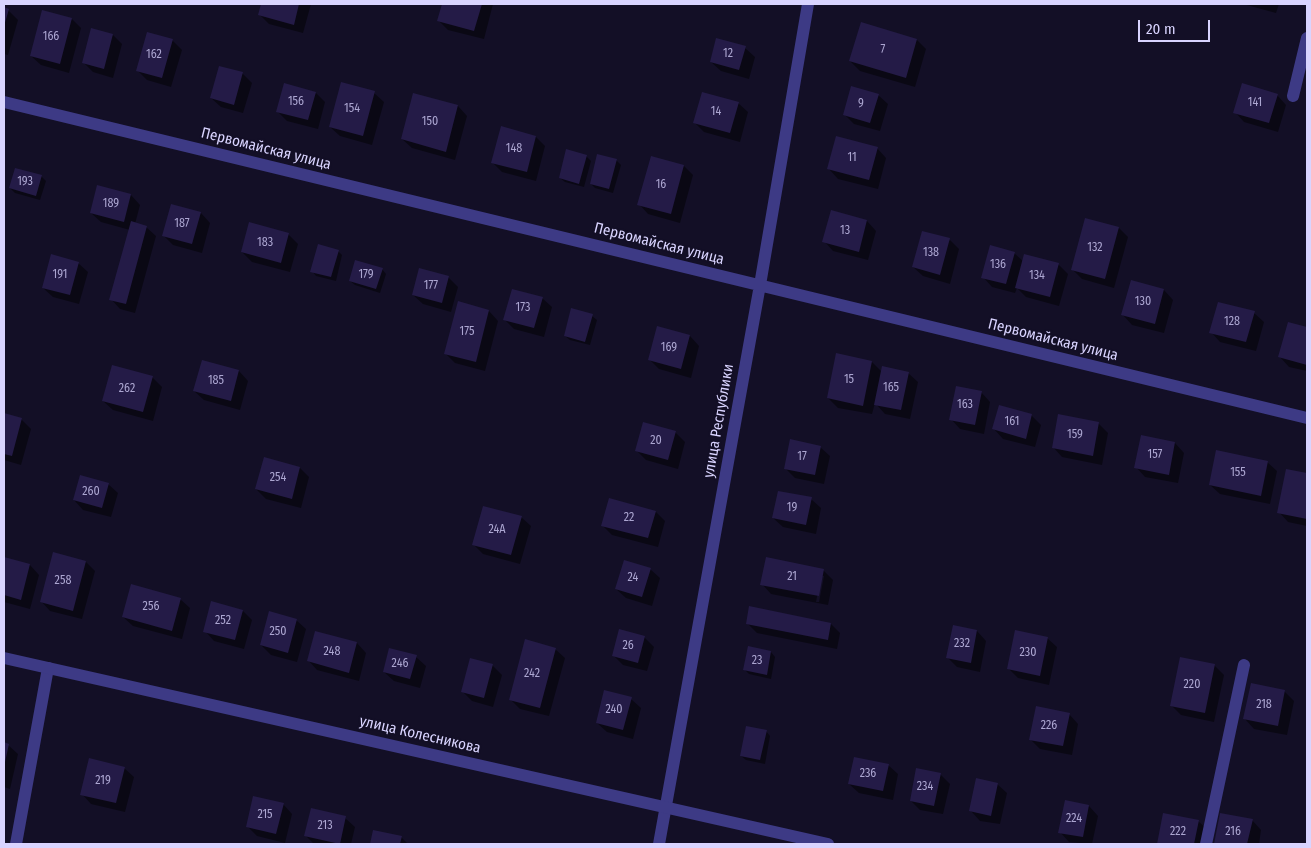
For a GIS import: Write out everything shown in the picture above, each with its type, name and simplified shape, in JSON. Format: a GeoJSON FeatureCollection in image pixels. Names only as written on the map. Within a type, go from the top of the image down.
{"type":"FeatureCollection","features":[{"type":"Feature","properties":{"kind":"street","name":"улица Республики"},"geometry":{"type":"LineString","coordinates":[[659,844],[760,285],[808,4]]}},
{"type":"Feature","properties":{"kind":"street"},"geometry":{"type":"LineString","coordinates":[[1293,96],[1307,38]]}},
{"type":"Feature","properties":{"kind":"street","name":"Первомайская улица"},"geometry":{"type":"LineString","coordinates":[[4,102],[1307,418]]}},
{"type":"Feature","properties":{"kind":"street","name":"улица Колесникова"},"geometry":{"type":"LineString","coordinates":[[4,658],[828,844]]}},
{"type":"Feature","properties":{"kind":"street"},"geometry":{"type":"LineString","coordinates":[[1206,844],[1244,665]]}},
{"type":"Feature","properties":{"kind":"street"},"geometry":{"type":"LineString","coordinates":[[16,844],[48,668]]}},
{"type":"Feature","properties":{"kind":"building"},"geometry":{"type":"Polygon","coordinates":[[[261,4],[299,4],[294,25],[258,15],[261,4]]]}},
{"type":"Feature","properties":{"kind":"building"},"geometry":{"type":"Polygon","coordinates":[[[442,4],[482,4],[474,31],[437,21],[442,4]]]}},
{"type":"Feature","properties":{"kind":"building"},"geometry":{"type":"Polygon","coordinates":[[[4,7],[9,9],[4,26],[4,7]]]}},
{"type":"Feature","properties":{"kind":"building"},"geometry":{"type":"Polygon","coordinates":[[[42,10],[72,18],[60,64],[30,56],[42,10]]]}},
{"type":"Feature","properties":{"kind":"building"},"geometry":{"type":"Polygon","coordinates":[[[861,22],[917,39],[906,78],[849,61],[861,22]]]}},
{"type":"Feature","properties":{"kind":"building"},"geometry":{"type":"Polygon","coordinates":[[[91,28],[113,34],[104,69],[82,63],[91,28]]]}},
{"type":"Feature","properties":{"kind":"building"},"geometry":{"type":"Polygon","coordinates":[[[147,32],[173,39],[162,78],[136,71],[147,32]]]}},
{"type":"Feature","properties":{"kind":"building"},"geometry":{"type":"Polygon","coordinates":[[[716,38],[746,46],[739,70],[710,62],[716,38]]]}},
{"type":"Feature","properties":{"kind":"building"},"geometry":{"type":"Polygon","coordinates":[[[219,66],[243,72],[234,105],[210,98],[219,66]]]}},
{"type":"Feature","properties":{"kind":"building"},"geometry":{"type":"Polygon","coordinates":[[[341,82],[375,91],[363,136],[329,127],[341,82]]]}},
{"type":"Feature","properties":{"kind":"building"},"geometry":{"type":"Polygon","coordinates":[[[284,83],[316,92],[308,120],[276,112],[284,83]]]}},
{"type":"Feature","properties":{"kind":"building"},"geometry":{"type":"Polygon","coordinates":[[[1242,83],[1278,94],[1269,123],[1233,113],[1242,83]]]}},
{"type":"Feature","properties":{"kind":"building"},"geometry":{"type":"Polygon","coordinates":[[[851,86],[879,94],[870,123],[843,115],[851,86]]]}},
{"type":"Feature","properties":{"kind":"building"},"geometry":{"type":"Polygon","coordinates":[[[702,92],[739,102],[730,133],[693,123],[702,92]]]}},
{"type":"Feature","properties":{"kind":"building"},"geometry":{"type":"Polygon","coordinates":[[[413,93],[458,105],[446,152],[401,139],[413,93]]]}},
{"type":"Feature","properties":{"kind":"building"},"geometry":{"type":"Polygon","coordinates":[[[501,126],[536,136],[527,172],[491,163],[501,126]]]}},
{"type":"Feature","properties":{"kind":"building"},"geometry":{"type":"Polygon","coordinates":[[[836,136],[878,147],[869,180],[827,169],[836,136]]]}},
{"type":"Feature","properties":{"kind":"building"},"geometry":{"type":"Polygon","coordinates":[[[566,149],[587,155],[579,184],[559,178],[566,149]]]}},
{"type":"Feature","properties":{"kind":"building"},"geometry":{"type":"Polygon","coordinates":[[[597,154],[617,159],[609,189],[590,184],[597,154]]]}},
{"type":"Feature","properties":{"kind":"building"},"geometry":{"type":"Polygon","coordinates":[[[651,156],[684,165],[671,214],[637,205],[651,156]]]}},
{"type":"Feature","properties":{"kind":"building"},"geometry":{"type":"Polygon","coordinates":[[[15,168],[42,175],[36,196],[9,188],[15,168]]]}},
{"type":"Feature","properties":{"kind":"building"},"geometry":{"type":"Polygon","coordinates":[[[97,185],[131,194],[124,222],[90,213],[97,185]]]}},
{"type":"Feature","properties":{"kind":"building"},"geometry":{"type":"Polygon","coordinates":[[[171,204],[201,212],[192,244],[162,236],[171,204]]]}},
{"type":"Feature","properties":{"kind":"building"},"geometry":{"type":"Polygon","coordinates":[[[831,210],[867,220],[859,252],[822,242],[831,210]]]}},
{"type":"Feature","properties":{"kind":"building"},"geometry":{"type":"Polygon","coordinates":[[[1085,218],[1119,227],[1105,279],[1071,270],[1085,218]]]}},
{"type":"Feature","properties":{"kind":"building"},"geometry":{"type":"Polygon","coordinates":[[[131,221],[147,226],[126,304],[109,300],[131,221]]]}},
{"type":"Feature","properties":{"kind":"building"},"geometry":{"type":"Polygon","coordinates":[[[249,222],[289,233],[281,263],[241,252],[249,222]]]}},
{"type":"Feature","properties":{"kind":"building"},"geometry":{"type":"Polygon","coordinates":[[[922,231],[950,238],[940,275],[912,267],[922,231]]]}},
{"type":"Feature","properties":{"kind":"building"},"geometry":{"type":"Polygon","coordinates":[[[318,244],[339,250],[331,277],[310,272],[318,244]]]}},
{"type":"Feature","properties":{"kind":"building"},"geometry":{"type":"Polygon","coordinates":[[[990,245],[1015,252],[1006,284],[981,278],[990,245]]]}},
{"type":"Feature","properties":{"kind":"building"},"geometry":{"type":"Polygon","coordinates":[[[51,254],[79,262],[70,295],[42,288],[51,254]]]}},
{"type":"Feature","properties":{"kind":"building"},"geometry":{"type":"Polygon","coordinates":[[[1024,254],[1059,263],[1050,297],[1015,288],[1024,254]]]}},
{"type":"Feature","properties":{"kind":"building"},"geometry":{"type":"Polygon","coordinates":[[[355,260],[383,268],[376,289],[349,281],[355,260]]]}},
{"type":"Feature","properties":{"kind":"building"},"geometry":{"type":"Polygon","coordinates":[[[419,268],[449,276],[442,303],[412,295],[419,268]]]}},
{"type":"Feature","properties":{"kind":"building"},"geometry":{"type":"Polygon","coordinates":[[[1131,280],[1164,289],[1155,324],[1121,315],[1131,280]]]}},
{"type":"Feature","properties":{"kind":"building"},"geometry":{"type":"Polygon","coordinates":[[[512,289],[543,297],[534,328],[503,320],[512,289]]]}},
{"type":"Feature","properties":{"kind":"building"},"geometry":{"type":"Polygon","coordinates":[[[458,301],[489,310],[476,362],[444,354],[458,301]]]}},
{"type":"Feature","properties":{"kind":"building"},"geometry":{"type":"Polygon","coordinates":[[[1218,302],[1255,311],[1246,342],[1209,333],[1218,302]]]}},
{"type":"Feature","properties":{"kind":"building"},"geometry":{"type":"Polygon","coordinates":[[[571,308],[593,314],[585,342],[564,336],[571,308]]]}},
{"type":"Feature","properties":{"kind":"building"},"geometry":{"type":"Polygon","coordinates":[[[1288,322],[1307,327],[1307,365],[1278,357],[1288,322]]]}},
{"type":"Feature","properties":{"kind":"building"},"geometry":{"type":"Polygon","coordinates":[[[657,326],[690,335],[681,369],[648,360],[657,326]]]}},
{"type":"Feature","properties":{"kind":"building"},"geometry":{"type":"Polygon","coordinates":[[[836,353],[872,361],[863,406],[827,398],[836,353]]]}},
{"type":"Feature","properties":{"kind":"building"},"geometry":{"type":"Polygon","coordinates":[[[202,360],[239,370],[231,401],[193,391],[202,360]]]}},
{"type":"Feature","properties":{"kind":"building"},"geometry":{"type":"Polygon","coordinates":[[[112,365],[153,376],[143,412],[102,401],[112,365]]]}},
{"type":"Feature","properties":{"kind":"building"},"geometry":{"type":"Polygon","coordinates":[[[882,366],[909,372],[901,410],[874,405],[882,366]]]}},
{"type":"Feature","properties":{"kind":"building"},"geometry":{"type":"Polygon","coordinates":[[[956,386],[982,391],[975,425],[949,420],[956,386]]]}},
{"type":"Feature","properties":{"kind":"building"},"geometry":{"type":"Polygon","coordinates":[[[999,405],[1032,414],[1026,439],[992,429],[999,405]]]}},
{"type":"Feature","properties":{"kind":"building"},"geometry":{"type":"Polygon","coordinates":[[[4,413],[22,418],[12,456],[4,454],[4,413]]]}},
{"type":"Feature","properties":{"kind":"building"},"geometry":{"type":"Polygon","coordinates":[[[1058,414],[1099,422],[1093,456],[1052,448],[1058,414]]]}},
{"type":"Feature","properties":{"kind":"building"},"geometry":{"type":"Polygon","coordinates":[[[643,422],[676,431],[668,460],[635,451],[643,422]]]}},
{"type":"Feature","properties":{"kind":"building"},"geometry":{"type":"Polygon","coordinates":[[[1141,435],[1175,442],[1169,475],[1134,468],[1141,435]]]}},
{"type":"Feature","properties":{"kind":"building"},"geometry":{"type":"Polygon","coordinates":[[[790,439],[821,446],[815,475],[784,469],[790,439]]]}},
{"type":"Feature","properties":{"kind":"building"},"geometry":{"type":"Polygon","coordinates":[[[1216,450],[1268,461],[1261,496],[1209,485],[1216,450]]]}},
{"type":"Feature","properties":{"kind":"building"},"geometry":{"type":"Polygon","coordinates":[[[264,457],[300,467],[292,499],[255,489],[264,457]]]}},
{"type":"Feature","properties":{"kind":"building"},"geometry":{"type":"Polygon","coordinates":[[[1286,469],[1307,473],[1307,519],[1277,513],[1286,469]]]}},
{"type":"Feature","properties":{"kind":"building"},"geometry":{"type":"Polygon","coordinates":[[[80,475],[109,483],[102,508],[73,500],[80,475]]]}},
{"type":"Feature","properties":{"kind":"building"},"geometry":{"type":"Polygon","coordinates":[[[778,491],[812,497],[806,525],[772,518],[778,491]]]}},
{"type":"Feature","properties":{"kind":"building"},"geometry":{"type":"Polygon","coordinates":[[[609,498],[656,511],[648,538],[601,526],[609,498]]]}},
{"type":"Feature","properties":{"kind":"building"},"geometry":{"type":"Polygon","coordinates":[[[483,506],[522,516],[511,555],[472,545],[483,506]]]}},
{"type":"Feature","properties":{"kind":"building"},"geometry":{"type":"Polygon","coordinates":[[[53,552],[86,561],[73,611],[40,602],[53,552]]]}},
{"type":"Feature","properties":{"kind":"building"},"geometry":{"type":"Polygon","coordinates":[[[4,557],[30,564],[21,600],[4,595],[4,557]]]}},
{"type":"Feature","properties":{"kind":"building"},"geometry":{"type":"Polygon","coordinates":[[[766,557],[824,569],[819,596],[760,585],[766,557]]]}},
{"type":"Feature","properties":{"kind":"building"},"geometry":{"type":"Polygon","coordinates":[[[624,560],[651,568],[642,597],[615,589],[624,560]]]}},
{"type":"Feature","properties":{"kind":"building"},"geometry":{"type":"Polygon","coordinates":[[[131,584],[181,598],[172,631],[122,617],[131,584]]]}},
{"type":"Feature","properties":{"kind":"building"},"geometry":{"type":"Polygon","coordinates":[[[211,601],[243,610],[235,640],[203,632],[211,601]]]}},
{"type":"Feature","properties":{"kind":"building"},"geometry":{"type":"Polygon","coordinates":[[[749,606],[831,623],[828,640],[746,624],[749,606]]]}},
{"type":"Feature","properties":{"kind":"building"},"geometry":{"type":"Polygon","coordinates":[[[269,611],[297,619],[288,653],[260,645],[269,611]]]}},
{"type":"Feature","properties":{"kind":"building"},"geometry":{"type":"Polygon","coordinates":[[[953,625],[977,630],[971,663],[946,658],[953,625]]]}},
{"type":"Feature","properties":{"kind":"building"},"geometry":{"type":"Polygon","coordinates":[[[619,629],[645,636],[638,663],[612,656],[619,629]]]}},
{"type":"Feature","properties":{"kind":"building"},"geometry":{"type":"Polygon","coordinates":[[[1015,630],[1048,637],[1040,676],[1007,669],[1015,630]]]}},
{"type":"Feature","properties":{"kind":"building"},"geometry":{"type":"Polygon","coordinates":[[[315,631],[357,642],[349,673],[307,661],[315,631]]]}},
{"type":"Feature","properties":{"kind":"building"},"geometry":{"type":"Polygon","coordinates":[[[525,639],[556,648],[540,708],[509,700],[525,639]]]}},
{"type":"Feature","properties":{"kind":"building"},"geometry":{"type":"Polygon","coordinates":[[[748,646],[771,651],[767,675],[743,670],[748,646]]]}},
{"type":"Feature","properties":{"kind":"building"},"geometry":{"type":"Polygon","coordinates":[[[389,648],[417,655],[410,679],[383,672],[389,648]]]}},
{"type":"Feature","properties":{"kind":"building"},"geometry":{"type":"Polygon","coordinates":[[[1180,657],[1215,664],[1205,713],[1170,706],[1180,657]]]}},
{"type":"Feature","properties":{"kind":"building"},"geometry":{"type":"Polygon","coordinates":[[[470,658],[493,664],[484,698],[461,692],[470,658]]]}},
{"type":"Feature","properties":{"kind":"building"},"geometry":{"type":"Polygon","coordinates":[[[1251,683],[1285,690],[1278,726],[1243,719],[1251,683]]]}},
{"type":"Feature","properties":{"kind":"building"},"geometry":{"type":"Polygon","coordinates":[[[604,690],[632,697],[623,730],[596,723],[604,690]]]}},
{"type":"Feature","properties":{"kind":"building"},"geometry":{"type":"Polygon","coordinates":[[[1036,706],[1070,713],[1063,746],[1029,740],[1036,706]]]}},
{"type":"Feature","properties":{"kind":"building"},"geometry":{"type":"Polygon","coordinates":[[[746,726],[767,730],[760,760],[740,756],[746,726]]]}},
{"type":"Feature","properties":{"kind":"building"},"geometry":{"type":"Polygon","coordinates":[[[4,742],[9,744],[5,762],[4,761],[4,742]]]}},
{"type":"Feature","properties":{"kind":"building"},"geometry":{"type":"Polygon","coordinates":[[[854,757],[889,764],[883,791],[848,784],[854,757]]]}},
{"type":"Feature","properties":{"kind":"building"},"geometry":{"type":"Polygon","coordinates":[[[89,758],[125,767],[116,803],[80,795],[89,758]]]}},
{"type":"Feature","properties":{"kind":"building"},"geometry":{"type":"Polygon","coordinates":[[[916,768],[941,773],[934,806],[910,801],[916,768]]]}},
{"type":"Feature","properties":{"kind":"building"},"geometry":{"type":"Polygon","coordinates":[[[976,778],[998,783],[991,816],[969,811],[976,778]]]}},
{"type":"Feature","properties":{"kind":"building"},"geometry":{"type":"Polygon","coordinates":[[[253,796],[284,803],[276,834],[246,827],[253,796]]]}},
{"type":"Feature","properties":{"kind":"building"},"geometry":{"type":"Polygon","coordinates":[[[1065,800],[1089,805],[1083,837],[1058,833],[1065,800]]]}},
{"type":"Feature","properties":{"kind":"building"},"geometry":{"type":"Polygon","coordinates":[[[311,808],[346,816],[340,844],[304,836],[311,808]]]}},
{"type":"Feature","properties":{"kind":"building"},"geometry":{"type":"Polygon","coordinates":[[[1163,813],[1199,820],[1194,844],[1157,844],[1163,813]]]}},
{"type":"Feature","properties":{"kind":"building"},"geometry":{"type":"Polygon","coordinates":[[[1220,813],[1253,819],[1247,844],[1214,844],[1220,813]]]}},
{"type":"Feature","properties":{"kind":"building"},"geometry":{"type":"Polygon","coordinates":[[[373,830],[402,836],[400,844],[370,844],[373,830]]]}}]}
